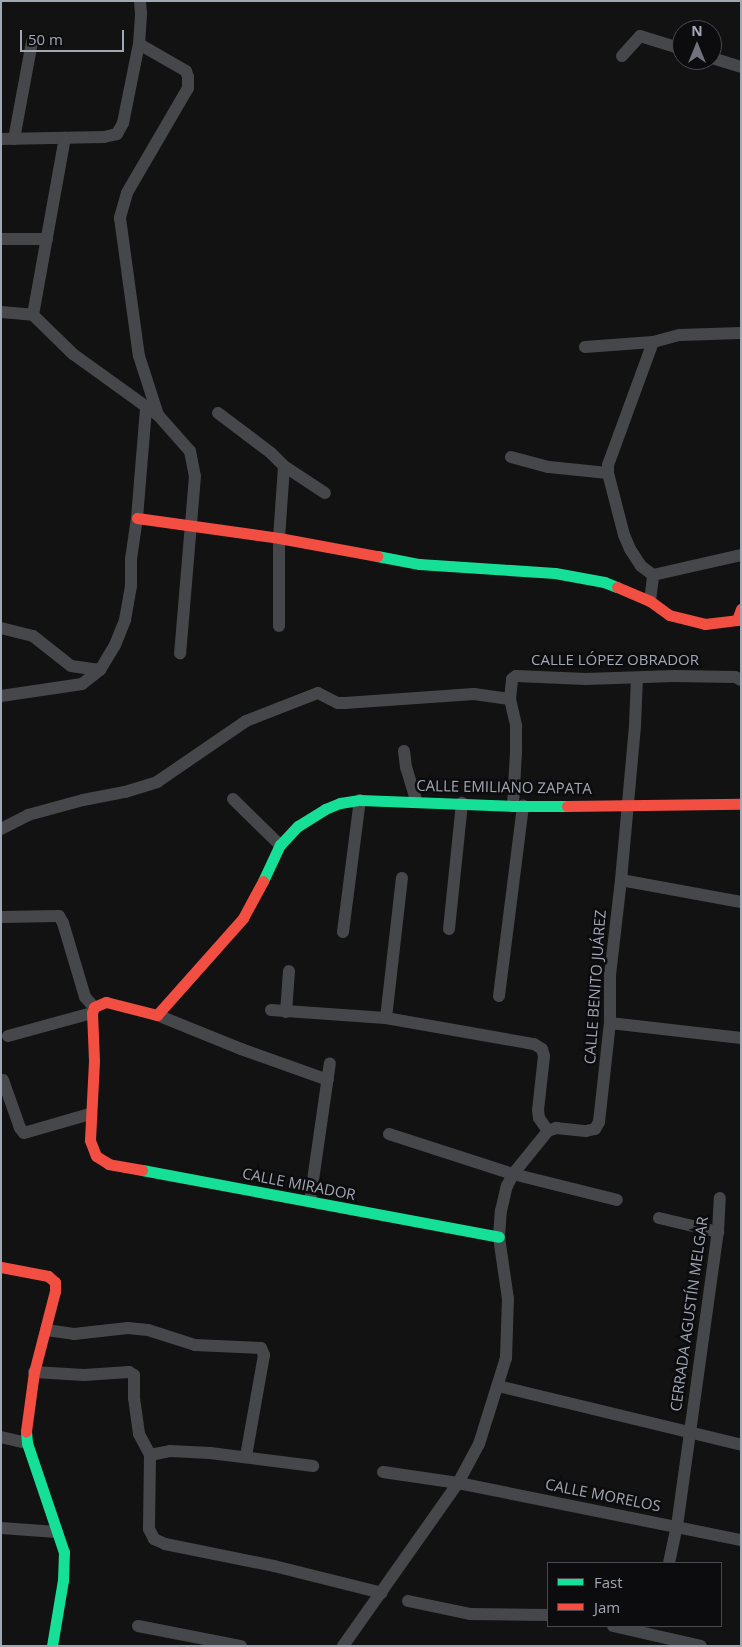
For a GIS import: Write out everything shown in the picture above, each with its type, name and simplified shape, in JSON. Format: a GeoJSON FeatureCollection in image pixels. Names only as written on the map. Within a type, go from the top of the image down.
{"type":"FeatureCollection","features":[{"type":"Feature","properties":{"kind":"street"},"geometry":{"type":"LineString","coordinates":[[32,42],[8,139],[104,137],[116,134],[123,123],[139,44],[142,13],[140,1]]}},
{"type":"Feature","properties":{"kind":"street"},"geometry":{"type":"LineString","coordinates":[[622,56],[640,36],[672,46]]}},
{"type":"Feature","properties":{"kind":"street"},"geometry":{"type":"LineString","coordinates":[[139,44],[186,71],[188,77],[188,88],[127,193],[120,218],[139,356],[158,415]]}},
{"type":"Feature","properties":{"kind":"street"},"geometry":{"type":"LineString","coordinates":[[722,61],[741,67]]}},
{"type":"Feature","properties":{"kind":"street"},"geometry":{"type":"LineString","coordinates":[[33,315],[65,138]]}},
{"type":"Feature","properties":{"kind":"street"},"geometry":{"type":"LineString","coordinates":[[1,239],[47,240]]}},
{"type":"Feature","properties":{"kind":"street"},"geometry":{"type":"LineString","coordinates":[[1,312],[33,315],[73,354],[158,415],[190,451],[195,476],[180,653]]}},
{"type":"Feature","properties":{"kind":"street"},"geometry":{"type":"LineString","coordinates":[[585,347],[653,342],[680,335],[741,333]]}},
{"type":"Feature","properties":{"kind":"street"},"geometry":{"type":"LineString","coordinates":[[653,342],[608,465],[608,473],[624,535],[641,566],[653,574],[741,555]]}},
{"type":"Feature","properties":{"kind":"street"},"geometry":{"type":"LineString","coordinates":[[1,696],[82,684],[100,670],[115,645],[126,620],[131,586],[132,542],[137,518],[146,408]]}},
{"type":"Feature","properties":{"kind":"street"},"geometry":{"type":"LineString","coordinates":[[218,413],[271,453],[284,466],[325,493]]}},
{"type":"Feature","properties":{"kind":"street"},"geometry":{"type":"LineString","coordinates":[[510,457],[549,467],[608,473]]}},
{"type":"Feature","properties":{"kind":"street"},"geometry":{"type":"LineString","coordinates":[[279,626],[279,538],[284,466]]}},
{"type":"Feature","properties":{"kind":"street"},"geometry":{"type":"LineString","coordinates":[[137,518],[279,538],[419,564],[554,573],[604,582],[650,601],[670,615],[705,624],[737,620],[741,609]]}},
{"type":"Feature","properties":{"kind":"street"},"geometry":{"type":"LineString","coordinates":[[650,601],[653,574]]}},
{"type":"Feature","properties":{"kind":"street"},"geometry":{"type":"LineString","coordinates":[[1,628],[33,636],[71,666],[100,670]]}},
{"type":"Feature","properties":{"kind":"street","name":"CALLE LÓPEZ OBRADOR"},"geometry":{"type":"LineString","coordinates":[[510,698],[512,679],[516,676],[637,678],[692,676],[735,677],[741,680]]}},
{"type":"Feature","properties":{"kind":"street","name":"CALLE BENITO JUÁREZ"},"geometry":{"type":"LineString","coordinates":[[548,1131],[556,1128],[586,1131],[595,1129],[599,1122],[610,1023],[610,975],[621,880],[635,725],[637,678]]}},
{"type":"Feature","properties":{"kind":"street"},"geometry":{"type":"LineString","coordinates":[[1,829],[28,815],[83,800],[125,792],[157,782],[246,721],[318,694],[338,703],[474,694],[510,698],[516,726],[518,806],[499,996]]}},
{"type":"Feature","properties":{"kind":"street"},"geometry":{"type":"LineString","coordinates":[[404,751],[406,767],[416,800]]}},
{"type":"Feature","properties":{"kind":"street"},"geometry":{"type":"LineString","coordinates":[[233,799],[280,845]]}},
{"type":"Feature","properties":{"kind":"street"},"geometry":{"type":"LineString","coordinates":[[343,932],[360,800]]}},
{"type":"Feature","properties":{"kind":"street","name":"CALLE EMILIANO ZAPATA"},"geometry":{"type":"LineString","coordinates":[[157,1014],[243,918],[255,900],[280,845],[298,826],[325,809],[340,803],[360,800],[416,800],[518,806],[741,804]]}},
{"type":"Feature","properties":{"kind":"street"},"geometry":{"type":"LineString","coordinates":[[449,930],[462,803]]}},
{"type":"Feature","properties":{"kind":"street"},"geometry":{"type":"LineString","coordinates":[[386,1018],[402,878]]}},
{"type":"Feature","properties":{"kind":"street"},"geometry":{"type":"LineString","coordinates":[[621,880],[741,902]]}},
{"type":"Feature","properties":{"kind":"street"},"geometry":{"type":"LineString","coordinates":[[1,917],[59,916],[63,923],[85,997],[92,1010],[94,1060],[90,1114],[24,1132],[20,1128],[3,1080]]}},
{"type":"Feature","properties":{"kind":"street"},"geometry":{"type":"LineString","coordinates":[[286,1012],[289,970]]}},
{"type":"Feature","properties":{"kind":"street"},"geometry":{"type":"LineString","coordinates":[[8,1036],[92,1010],[106,1002],[157,1014],[241,1049],[328,1080]]}},
{"type":"Feature","properties":{"kind":"street"},"geometry":{"type":"LineString","coordinates":[[271,1010],[386,1018],[534,1044],[542,1049],[544,1056],[538,1110],[540,1118],[548,1131],[513,1174],[507,1186],[503,1202],[499,1237],[508,1299],[509,1331],[506,1358],[480,1444],[458,1483],[343,1646]]}},
{"type":"Feature","properties":{"kind":"street"},"geometry":{"type":"LineString","coordinates":[[610,1023],[741,1038]]}},
{"type":"Feature","properties":{"kind":"street"},"geometry":{"type":"LineString","coordinates":[[310,1200],[330,1063]]}},
{"type":"Feature","properties":{"kind":"street","name":"CALLE MIRADOR"},"geometry":{"type":"LineString","coordinates":[[90,1114],[90,1140],[96,1156],[110,1164],[310,1200],[374,1215],[499,1237]]}},
{"type":"Feature","properties":{"kind":"street"},"geometry":{"type":"LineString","coordinates":[[389,1134],[513,1174],[617,1200]]}},
{"type":"Feature","properties":{"kind":"street","name":"CERRADA AGUSTÍN MELGAR"},"geometry":{"type":"LineString","coordinates":[[669,1562],[677,1526],[688,1434],[718,1232],[720,1198]]}},
{"type":"Feature","properties":{"kind":"street"},"geometry":{"type":"LineString","coordinates":[[658,1218],[718,1232]]}},
{"type":"Feature","properties":{"kind":"street"},"geometry":{"type":"LineString","coordinates":[[1,1267],[48,1276],[55,1282],[46,1330],[34,1372],[26,1426],[27,1442],[64,1552],[52,1646]]}},
{"type":"Feature","properties":{"kind":"street"},"geometry":{"type":"LineString","coordinates":[[46,1330],[74,1334],[128,1328],[148,1330],[195,1345],[261,1348],[264,1355],[246,1456]]}},
{"type":"Feature","properties":{"kind":"street"},"geometry":{"type":"LineString","coordinates":[[34,1372],[84,1376],[129,1372],[134,1375],[134,1398],[139,1434],[150,1455],[149,1529],[154,1539],[382,1593]]}},
{"type":"Feature","properties":{"kind":"street"},"geometry":{"type":"LineString","coordinates":[[498,1386],[688,1434],[741,1445]]}},
{"type":"Feature","properties":{"kind":"street"},"geometry":{"type":"LineString","coordinates":[[1,1437],[27,1442]]}},
{"type":"Feature","properties":{"kind":"street"},"geometry":{"type":"LineString","coordinates":[[150,1455],[170,1452],[246,1456],[313,1466]]}},
{"type":"Feature","properties":{"kind":"street","name":"CALLE MORELOS"},"geometry":{"type":"LineString","coordinates":[[383,1472],[458,1483],[741,1540]]}},
{"type":"Feature","properties":{"kind":"street"},"geometry":{"type":"LineString","coordinates":[[1,1528],[57,1532]]}},
{"type":"Feature","properties":{"kind":"street"},"geometry":{"type":"LineString","coordinates":[[408,1601],[470,1614],[547,1614]]}},
{"type":"Feature","properties":{"kind":"street"},"geometry":{"type":"LineString","coordinates":[[138,1626],[241,1646]]}},
{"type":"Feature","properties":{"kind":"street"},"geometry":{"type":"LineString","coordinates":[[617,1627],[701,1646]]}},
{"type":"Feature","properties":{"kind":"traffic: fast"},"geometry":{"type":"LineString","coordinates":[[377,556],[419,564],[555,573],[604,582],[617,587]]}},
{"type":"Feature","properties":{"kind":"traffic: fast"},"geometry":{"type":"LineString","coordinates":[[263,881],[280,845],[298,826],[325,809],[340,803],[360,800],[513,806],[567,806]]}},
{"type":"Feature","properties":{"kind":"traffic: fast"},"geometry":{"type":"LineString","coordinates":[[142,1170],[499,1237]]}},
{"type":"Feature","properties":{"kind":"traffic: fast"},"geometry":{"type":"LineString","coordinates":[[26,1431],[27,1443],[64,1552],[63,1580],[52,1646]]}},
{"type":"Feature","properties":{"kind":"traffic: jam"},"geometry":{"type":"LineString","coordinates":[[137,518],[279,538],[377,556]]}},
{"type":"Feature","properties":{"kind":"traffic: jam"},"geometry":{"type":"LineString","coordinates":[[617,587],[650,601],[669,615],[705,624],[737,620],[741,609]]}},
{"type":"Feature","properties":{"kind":"traffic: jam"},"geometry":{"type":"LineString","coordinates":[[567,806],[741,804]]}},
{"type":"Feature","properties":{"kind":"traffic: jam"},"geometry":{"type":"LineString","coordinates":[[142,1170],[109,1164],[96,1156],[90,1140],[94,1060],[92,1013],[94,1007],[106,1002],[157,1015],[243,918],[263,881]]}},
{"type":"Feature","properties":{"kind":"traffic: jam"},"geometry":{"type":"LineString","coordinates":[[1,1267],[48,1276],[55,1282],[55,1291],[34,1372],[26,1431]]}}]}
